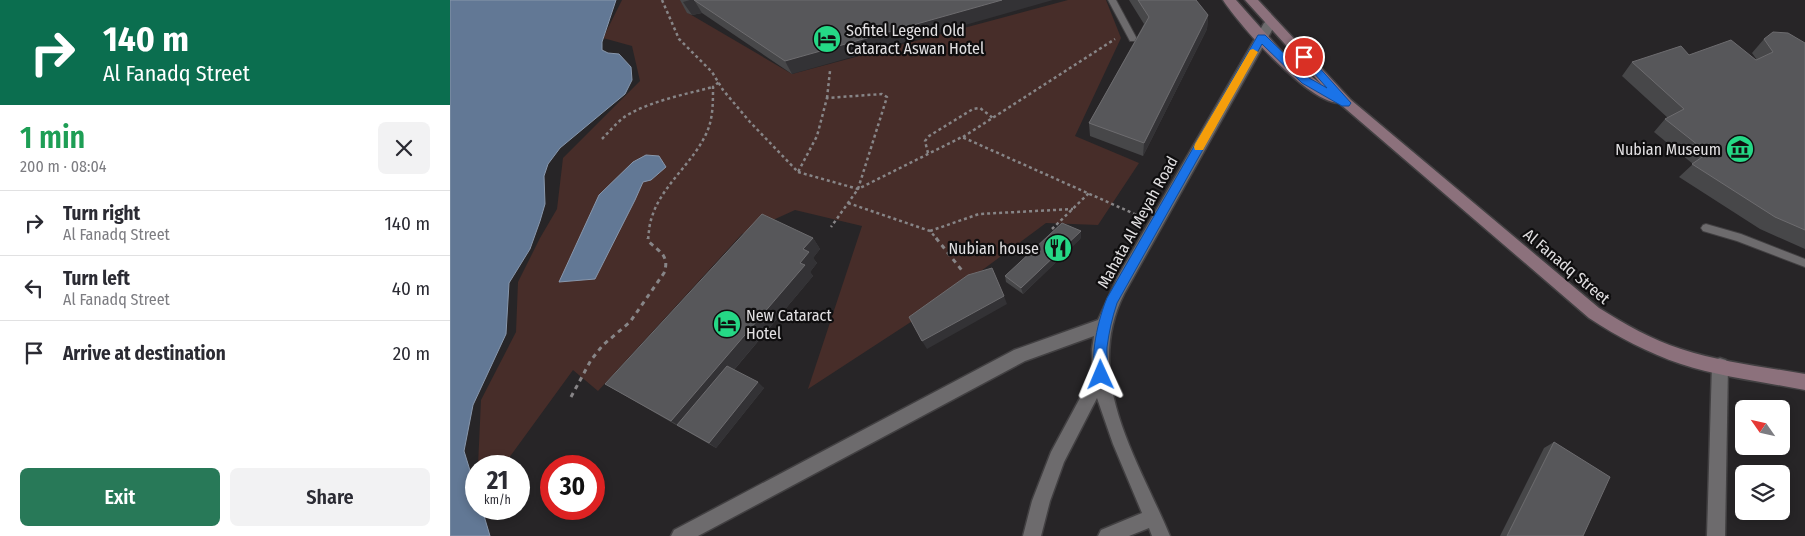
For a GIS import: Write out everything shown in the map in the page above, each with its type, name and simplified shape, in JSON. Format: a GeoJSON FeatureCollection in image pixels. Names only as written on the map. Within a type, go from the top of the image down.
{"type":"FeatureCollection","features":[{"type":"Feature","properties":{"kind":"street","name":"Al Fanadq Street"},"geometry":{"type":"LineString","coordinates":[[1230,0],[1262,38],[1306,81],[1346,103]]}},
{"type":"Feature","properties":{"kind":"street","name":"Al Fanadq Street"},"geometry":{"type":"LineString","coordinates":[[1251,0],[1270,23],[1346,103],[1594,313],[1616,328],[1667,352],[1805,382]]}},
{"type":"Feature","properties":{"kind":"street","name":"Mahata Al Meyah Road"},"geometry":{"type":"LineString","coordinates":[[1161,536],[1106,401],[1101,375],[1100,349],[1104,325],[1112,302],[1155,223],[1270,23]]}},
{"type":"Feature","properties":{"kind":"street"},"geometry":{"type":"LineString","coordinates":[[680,536],[1020,355],[1104,325]]}},
{"type":"Feature","properties":{"kind":"street"},"geometry":{"type":"LineString","coordinates":[[1716,536],[1720,365]]}},
{"type":"Feature","properties":{"kind":"street"},"geometry":{"type":"LineString","coordinates":[[1032,536],[1041,501],[1057,458],[1101,375]]}},
{"type":"Feature","properties":{"kind":"street"},"geometry":{"type":"LineString","coordinates":[[1107,536],[1154,517]]}},
{"type":"Feature","properties":{"kind":"lane"},"geometry":{"type":"LineString","coordinates":[[1112,0],[1131,35]]}},
{"type":"Feature","properties":{"kind":"lane"},"geometry":{"type":"LineString","coordinates":[[1706,228],[1805,263]]}},
{"type":"Feature","properties":{"kind":"path"},"geometry":{"type":"LineString","coordinates":[[662,0],[679,38],[712,72],[750,122],[798,172],[858,189],[962,137],[1131,35]]}},
{"type":"Feature","properties":{"kind":"path"},"geometry":{"type":"LineString","coordinates":[[798,172],[808,158],[824,119],[830,72]]}},
{"type":"Feature","properties":{"kind":"path"},"geometry":{"type":"LineString","coordinates":[[602,139],[619,121],[631,113],[688,93],[713,87],[719,82]]}},
{"type":"Feature","properties":{"kind":"path"},"geometry":{"type":"LineString","coordinates":[[571,397],[591,360],[630,322],[664,272],[667,264],[664,258],[648,241],[648,229],[655,208],[710,130],[714,98],[713,87]]}},
{"type":"Feature","properties":{"kind":"path"},"geometry":{"type":"LineString","coordinates":[[827,98],[882,94],[886,98],[858,189],[831,227]]}},
{"type":"Feature","properties":{"kind":"path"},"geometry":{"type":"LineString","coordinates":[[928,153],[925,141],[929,136],[973,109],[980,108],[993,118]]}},
{"type":"Feature","properties":{"kind":"path"},"geometry":{"type":"LineString","coordinates":[[962,137],[1155,223]]}},
{"type":"Feature","properties":{"kind":"path"},"geometry":{"type":"LineString","coordinates":[[1052,229],[1089,193]]}},
{"type":"Feature","properties":{"kind":"path"},"geometry":{"type":"LineString","coordinates":[[848,203],[930,231],[964,273]]}},
{"type":"Feature","properties":{"kind":"path"},"geometry":{"type":"LineString","coordinates":[[930,231],[979,214],[1074,209]]}},
{"type":"Feature","properties":{"kind":"shaded area"},"geometry":{"type":"Polygon","coordinates":[[[622,0],[690,0],[688,13],[792,74],[1068,0],[1106,0],[1121,38],[1075,136],[1139,163],[1098,225],[1046,223],[920,316],[808,389],[862,226],[795,210],[742,234],[598,391],[573,370],[511,455],[478,455],[481,400],[516,332],[518,282],[557,209],[563,158],[640,81],[632,46],[603,38],[622,0]]]}},
{"type":"Feature","properties":{"kind":"water"},"geometry":{"type":"Polygon","coordinates":[[[450,0],[616,0],[602,42],[602,50],[608,53],[619,54],[631,67],[632,80],[625,94],[560,148],[548,164],[544,176],[545,204],[530,249],[509,283],[506,334],[473,405],[464,451],[465,520],[485,520],[490,536],[450,536],[450,0]]]}},
{"type":"Feature","properties":{"kind":"water"},"geometry":{"type":"Polygon","coordinates":[[[646,155],[659,156],[666,167],[651,180],[643,182],[595,279],[559,282],[599,195],[633,162],[646,155]]]}},
{"type":"Feature","properties":{"kind":"building","name":"Sofitel Legend Old Cataract Aswan Hotel"},"geometry":{"type":"Polygon","coordinates":[[[694,0],[1002,0],[785,61],[694,0]]]}},
{"type":"Feature","properties":{"kind":"building"},"geometry":{"type":"Polygon","coordinates":[[[1138,0],[1196,0],[1208,15],[1144,143],[1089,123],[1149,17],[1138,0]]]}},
{"type":"Feature","properties":{"kind":"building","name":"Nubian Museum"},"geometry":{"type":"Polygon","coordinates":[[[1773,32],[1788,33],[1805,43],[1805,230],[1775,217],[1692,164],[1708,153],[1665,119],[1684,109],[1632,62],[1681,46],[1689,55],[1731,40],[1756,60],[1773,52],[1764,39],[1773,32]]]}},
{"type":"Feature","properties":{"kind":"building","name":"New Cataract Hotel"},"geometry":{"type":"Polygon","coordinates":[[[762,214],[813,238],[803,249],[809,252],[800,263],[805,265],[671,421],[605,384],[762,214]]]}},
{"type":"Feature","properties":{"kind":"building"},"geometry":{"type":"Polygon","coordinates":[[[1062,223],[1081,231],[1021,288],[1005,276],[1062,223]]]}},
{"type":"Feature","properties":{"kind":"building"},"geometry":{"type":"Polygon","coordinates":[[[992,268],[1004,296],[922,341],[909,317],[968,275],[992,268]]]}},
{"type":"Feature","properties":{"kind":"building"},"geometry":{"type":"Polygon","coordinates":[[[727,366],[758,382],[709,443],[677,425],[727,366]]]}},
{"type":"Feature","properties":{"kind":"building"},"geometry":{"type":"Polygon","coordinates":[[[1554,442],[1610,477],[1583,536],[1507,536],[1554,442]]]}},
{"type":"Feature","properties":{"kind":"slow traffic"},"geometry":{"type":"LineString","coordinates":[[1199,147],[1253,52]]}},
{"type":"Feature","properties":{"kind":"place","name":"Sofitel Legend Old Cataract Aswan Hotel"},"geometry":{"type":"Point","coordinates":[827,39]}},
{"type":"Feature","properties":{"kind":"place","name":"Nubian Museum"},"geometry":{"type":"Point","coordinates":[1740,149]}},
{"type":"Feature","properties":{"kind":"place","name":"Nubian house"},"geometry":{"type":"Point","coordinates":[1058,248]}},
{"type":"Feature","properties":{"kind":"place","name":"New Cataract Hotel"},"geometry":{"type":"Point","coordinates":[727,324]}},
{"type":"Feature","properties":{"kind":"route"},"geometry":{"type":"LineString","coordinates":[[1101,375],[1100,349],[1104,325],[1112,302],[1262,38],[1306,81],[1346,103],[1304,57]]}}]}
